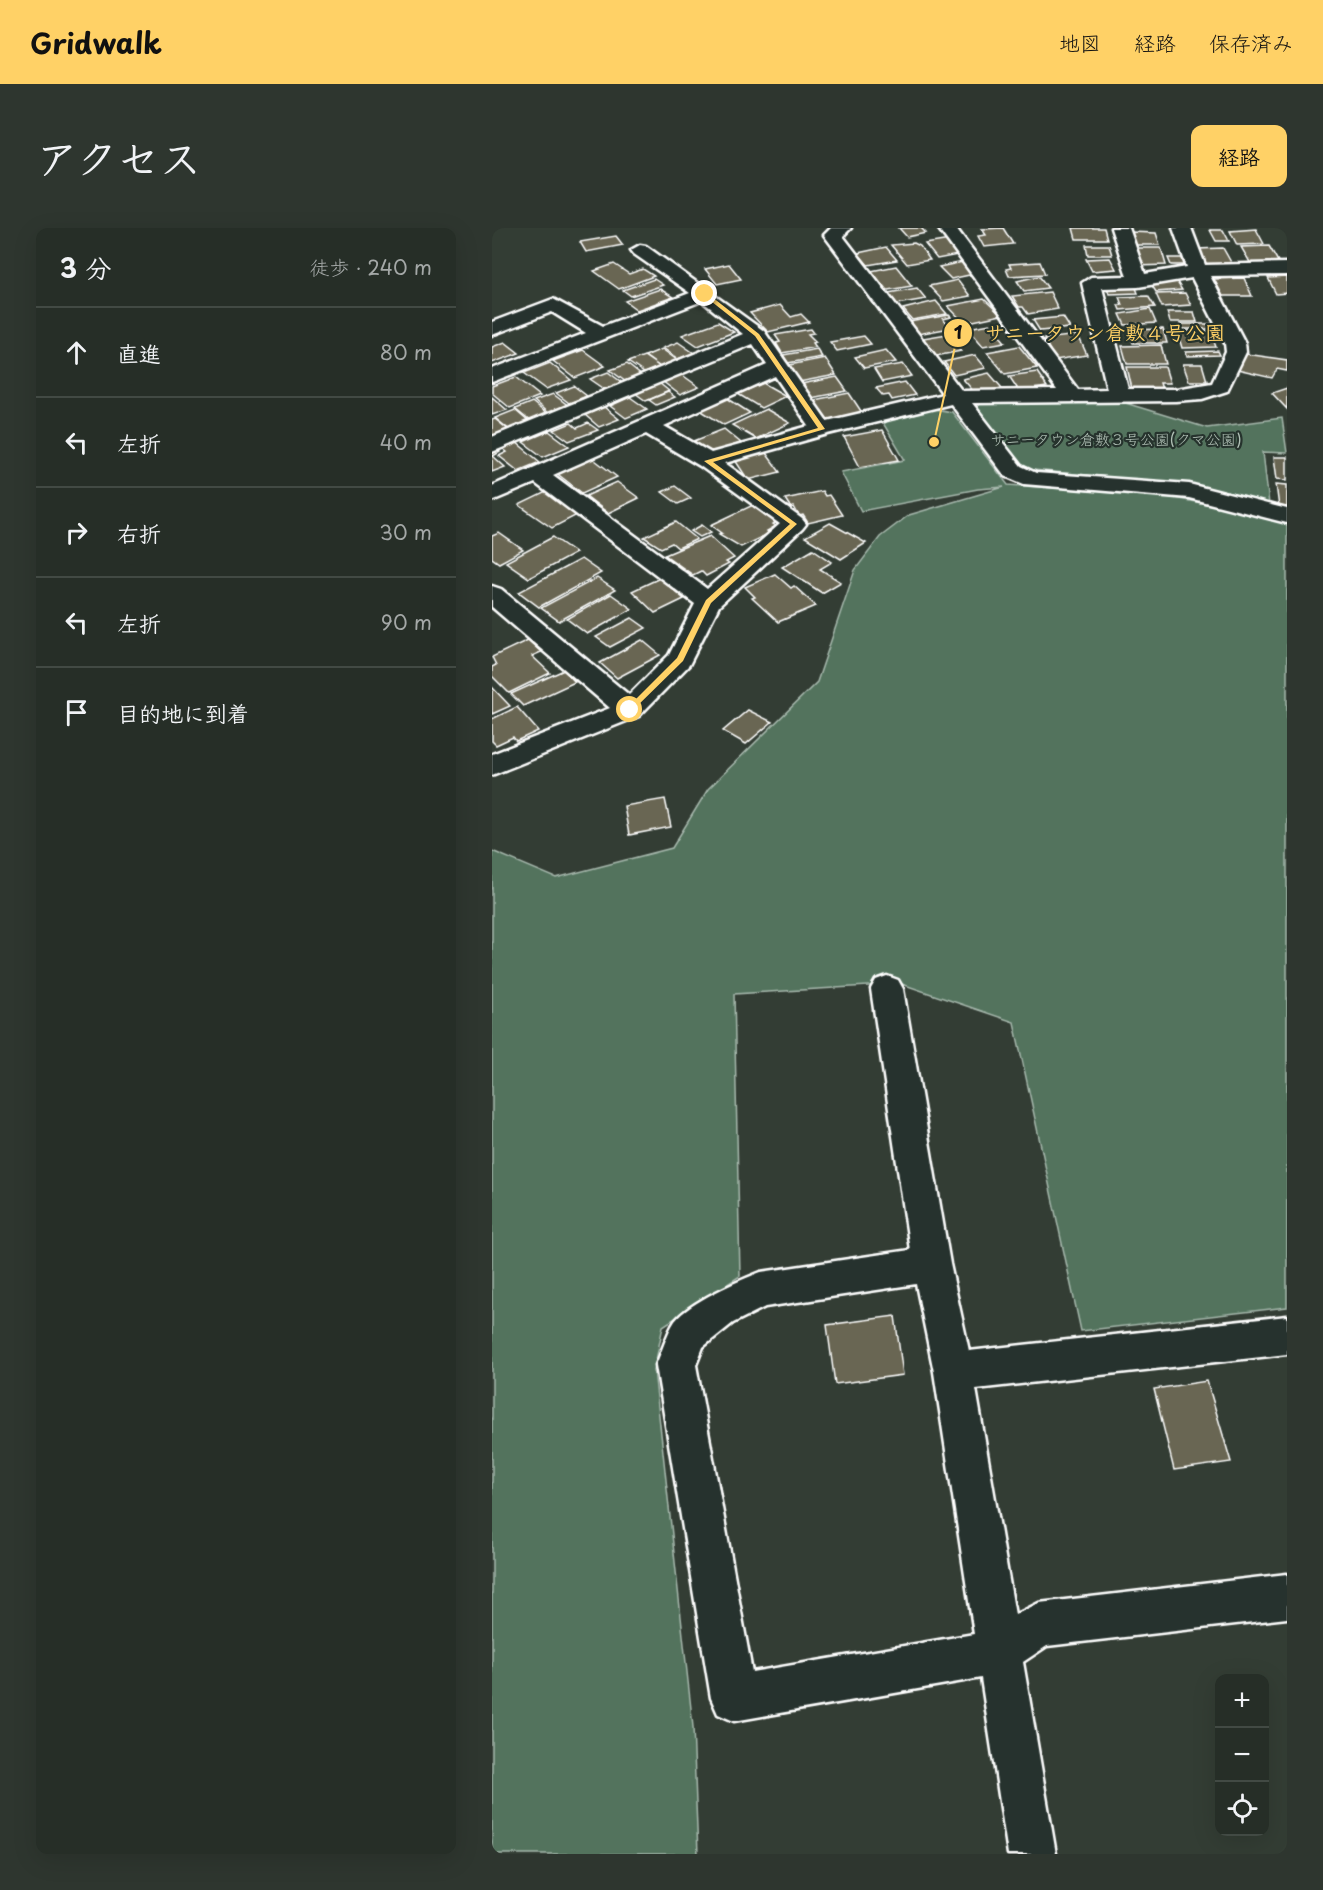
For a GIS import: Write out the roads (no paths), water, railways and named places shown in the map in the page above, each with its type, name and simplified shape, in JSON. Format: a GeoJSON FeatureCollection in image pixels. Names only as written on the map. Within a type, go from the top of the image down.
{"type":"FeatureCollection","features":[{"type":"Feature","properties":{"kind":"street"},"geometry":{"type":"LineString","coordinates":[[842,228],[833,235],[1013,471],[1023,476],[1068,482],[1189,491],[1287,516]]}},
{"type":"Feature","properties":{"kind":"street"},"geometry":{"type":"LineString","coordinates":[[947,228],[1072,396]]}},
{"type":"Feature","properties":{"kind":"street"},"geometry":{"type":"LineString","coordinates":[[1120,228],[1138,281]]}},
{"type":"Feature","properties":{"kind":"street"},"geometry":{"type":"LineString","coordinates":[[708,461],[822,429],[955,397],[1202,393],[1220,387],[1236,352],[1235,343],[1198,271],[1182,228]]}},
{"type":"Feature","properties":{"kind":"street"},"geometry":{"type":"LineString","coordinates":[[640,250],[705,294],[757,335],[781,366],[822,429]]}},
{"type":"Feature","properties":{"kind":"street"},"geometry":{"type":"LineString","coordinates":[[1119,396],[1091,283],[1138,281],[1198,271],[1287,269]]}},
{"type":"Feature","properties":{"kind":"street"},"geometry":{"type":"LineString","coordinates":[[492,376],[705,294]]}},
{"type":"Feature","properties":{"kind":"street"},"geometry":{"type":"LineString","coordinates":[[492,329],[554,305],[600,333]]}},
{"type":"Feature","properties":{"kind":"street"},"geometry":{"type":"LineString","coordinates":[[492,445],[757,335]]}},
{"type":"Feature","properties":{"kind":"street"},"geometry":{"type":"LineString","coordinates":[[492,494],[781,366]]}},
{"type":"Feature","properties":{"kind":"street"},"geometry":{"type":"LineString","coordinates":[[492,765],[630,710],[680,659],[708,602],[794,524],[708,461],[647,425]]}},
{"type":"Feature","properties":{"kind":"street"},"geometry":{"type":"LineString","coordinates":[[537,474],[708,602]]}},
{"type":"Feature","properties":{"kind":"street"},"geometry":{"type":"LineString","coordinates":[[492,594],[630,710]]}},
{"type":"Feature","properties":{"kind":"street"},"geometry":{"type":"LineString","coordinates":[[887,989],[931,1264],[954,1372],[1032,1854]]}},
{"type":"Feature","properties":{"kind":"street"},"geometry":{"type":"LineString","coordinates":[[931,1264],[760,1290],[720,1310],[689,1334],[676,1365],[734,1698],[1000,1652],[1039,1625],[1287,1596]]}},
{"type":"Feature","properties":{"kind":"street"},"geometry":{"type":"LineString","coordinates":[[954,1372],[1287,1335]]}},
{"type":"Feature","properties":{"kind":"place","name":"サニータウン倉敷４号公園"},"geometry":{"type":"Point","coordinates":[934,442]}},
{"type":"Feature","properties":{"kind":"park label","name":"サニータウン倉敷３号公園(クマ公園)"},"geometry":{"type":"Point","coordinates":[1116,440]}}]}
